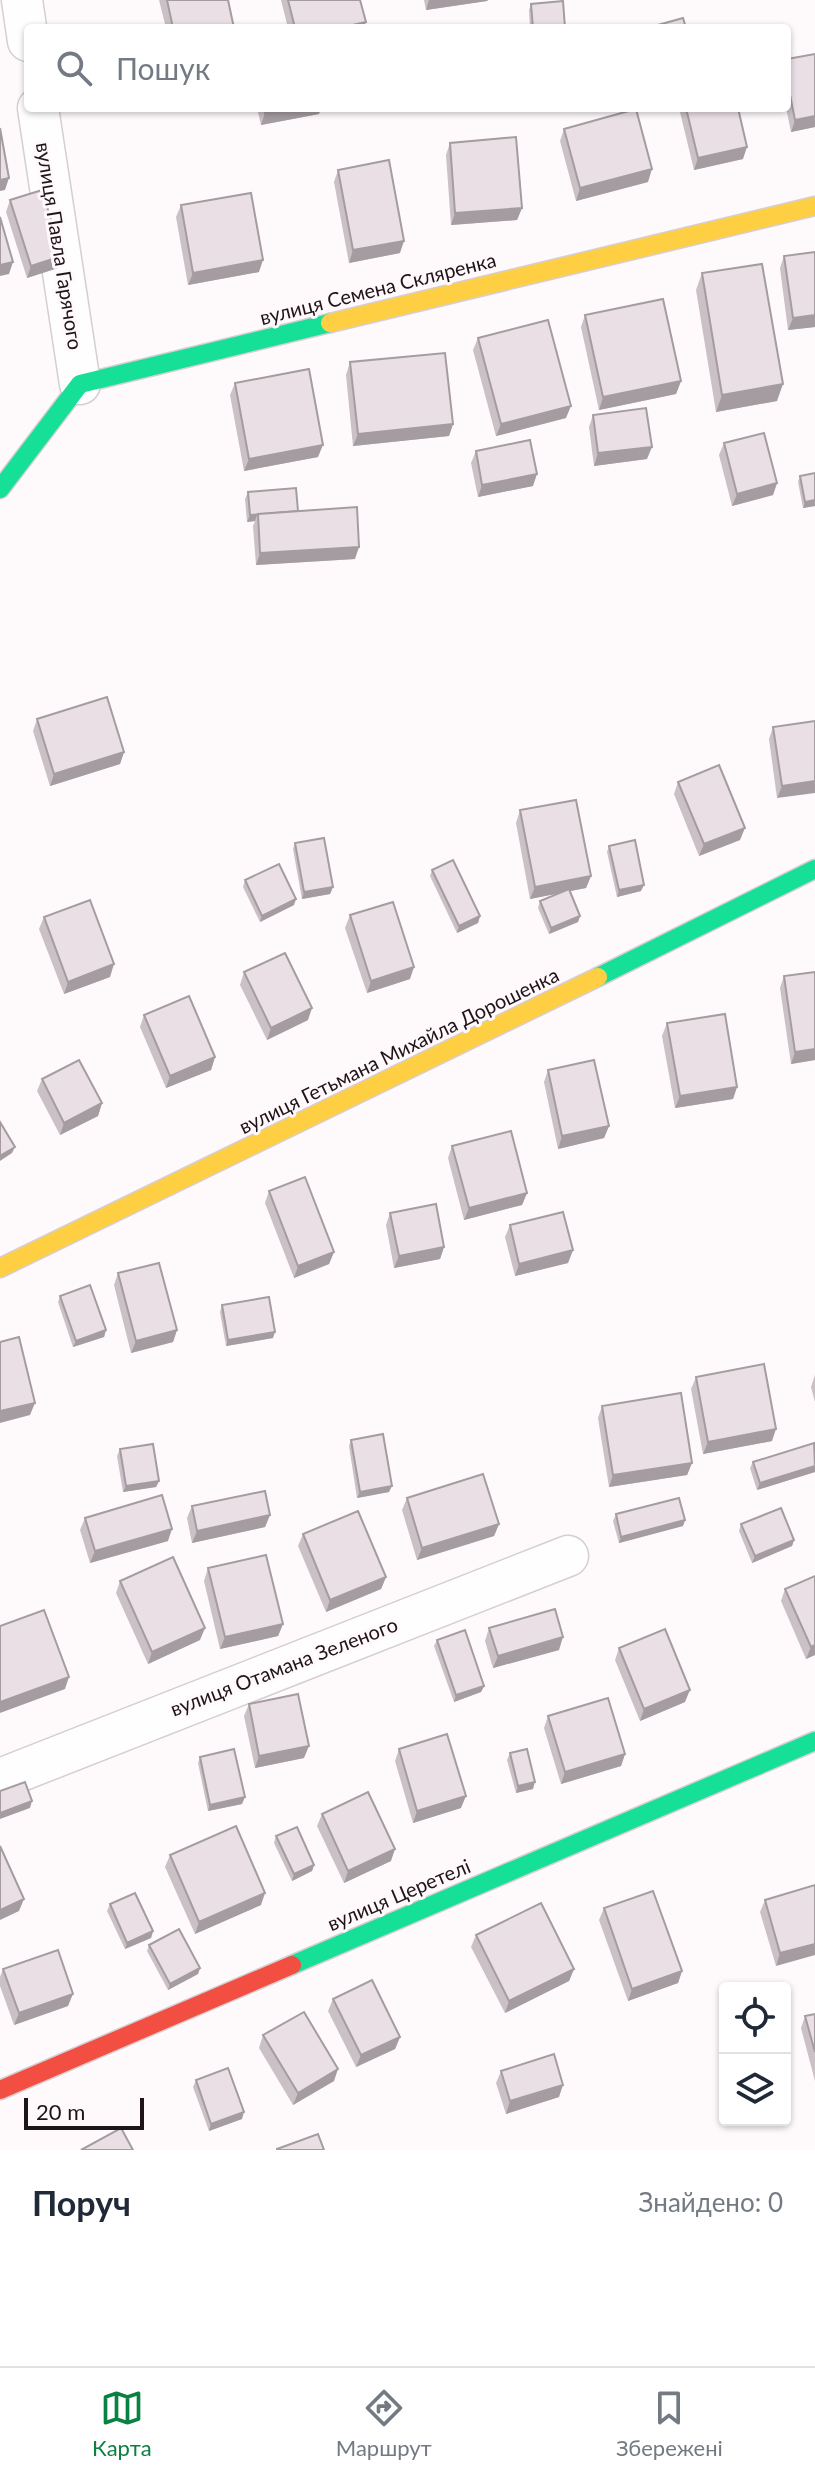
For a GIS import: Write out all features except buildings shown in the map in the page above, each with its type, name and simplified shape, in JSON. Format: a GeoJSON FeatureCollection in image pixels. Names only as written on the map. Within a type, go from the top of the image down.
{"type":"FeatureCollection","features":[{"type":"Feature","properties":{"kind":"street"},"geometry":{"type":"LineString","coordinates":[[22,0],[26,24]]}},
{"type":"Feature","properties":{"kind":"street","name":"вулиця Павла Гарячого"},"geometry":{"type":"LineString","coordinates":[[39,112],[80,384]]}},
{"type":"Feature","properties":{"kind":"street","name":"вулиця Семена Скляренка"},"geometry":{"type":"LineString","coordinates":[[80,384],[815,206]]}},
{"type":"Feature","properties":{"kind":"street"},"geometry":{"type":"LineString","coordinates":[[0,489],[80,384]]}},
{"type":"Feature","properties":{"kind":"street","name":"вулиця Гетьмана Михайла Дорошенка"},"geometry":{"type":"LineString","coordinates":[[0,1268],[387,1083],[815,869]]}},
{"type":"Feature","properties":{"kind":"street","name":"вулиця Отамана Зеленого"},"geometry":{"type":"LineString","coordinates":[[0,1779],[568,1556]]}},
{"type":"Feature","properties":{"kind":"street","name":"вулиця Церетелі"},"geometry":{"type":"LineString","coordinates":[[0,2090],[815,1741]]}},
{"type":"Feature","properties":{"kind":"traffic: fast"},"geometry":{"type":"LineString","coordinates":[[0,489],[80,384],[330,323]]}},
{"type":"Feature","properties":{"kind":"traffic: fast"},"geometry":{"type":"LineString","coordinates":[[598,977],[815,869]]}},
{"type":"Feature","properties":{"kind":"traffic: fast"},"geometry":{"type":"LineString","coordinates":[[292,1965],[815,1741]]}},
{"type":"Feature","properties":{"kind":"traffic: slow"},"geometry":{"type":"LineString","coordinates":[[330,323],[815,206]]}},
{"type":"Feature","properties":{"kind":"traffic: slow"},"geometry":{"type":"LineString","coordinates":[[0,1268],[598,977]]}},
{"type":"Feature","properties":{"kind":"traffic: jam"},"geometry":{"type":"LineString","coordinates":[[0,2090],[292,1965]]}}]}
